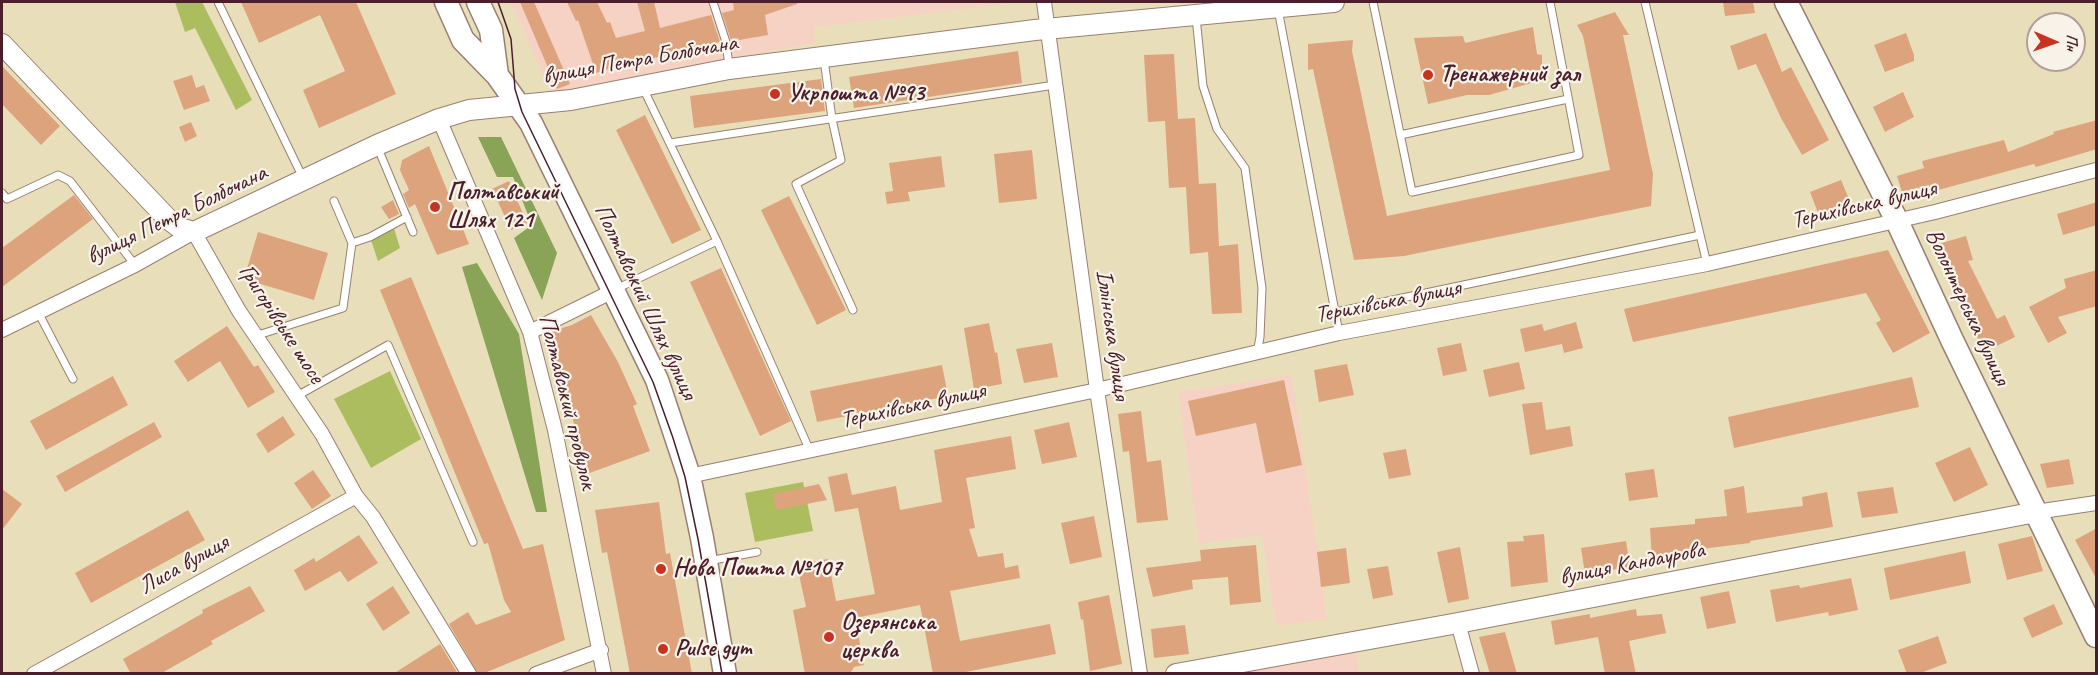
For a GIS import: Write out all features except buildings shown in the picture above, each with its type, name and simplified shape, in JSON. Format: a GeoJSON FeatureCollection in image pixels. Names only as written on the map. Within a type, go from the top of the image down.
{"type":"FeatureCollection","features":[{"type":"Feature","properties":{"kind":"main road","name":"Полтавський Шлях вулиця"},"geometry":{"type":"LineString","coordinates":[[446,2],[463,40],[497,75],[531,123],[657,380],[688,476],[706,562],[725,674]]}},
{"type":"Feature","properties":{"kind":"main road","name":"Полтавський Шлях вулиця"},"geometry":{"type":"LineString","coordinates":[[478,2],[491,30],[497,75]]}},
{"type":"Feature","properties":{"kind":"main road","name":"Волонтерська вулиця"},"geometry":{"type":"LineString","coordinates":[[1786,2],[1897,221],[2097,636]]}},
{"type":"Feature","properties":{"kind":"street","name":"Іллінська вулиця"},"geometry":{"type":"LineString","coordinates":[[1044,2],[1097,390],[1140,674]]}},
{"type":"Feature","properties":{"kind":"street","name":"вулиця Петра Болбочана"},"geometry":{"type":"LineString","coordinates":[[2,330],[135,265],[194,232],[377,145],[439,119],[469,110],[571,100],[729,69],[1047,29],[1207,10],[1334,2]]}},
{"type":"Feature","properties":{"kind":"street"},"geometry":{"type":"LineString","coordinates":[[2,44],[168,219],[180,228],[194,232]]}},
{"type":"Feature","properties":{"kind":"street","name":"Полтавський провулок"},"geometry":{"type":"LineString","coordinates":[[439,119],[530,332],[555,430],[604,674]]}},
{"type":"Feature","properties":{"kind":"street","name":"Терихівська вулиця"},"geometry":{"type":"LineString","coordinates":[[688,476],[1097,390],[1339,333],[1707,264],[1897,221],[2097,170]]}},
{"type":"Feature","properties":{"kind":"street","name":"Григорівське шосе"},"geometry":{"type":"LineString","coordinates":[[194,232],[239,311],[322,434],[356,496],[373,517],[469,674]]}},
{"type":"Feature","properties":{"kind":"street"},"geometry":{"type":"LineString","coordinates":[[530,332],[613,291]]}},
{"type":"Feature","properties":{"kind":"street","name":"Лиса вулиця"},"geometry":{"type":"LineString","coordinates":[[34,674],[356,496]]}},
{"type":"Feature","properties":{"kind":"street","name":"вулиця Кандаурова"},"geometry":{"type":"LineString","coordinates":[[1176,674],[2036,512],[2097,503]]}},
{"type":"Feature","properties":{"kind":"street"},"geometry":{"type":"LineString","coordinates":[[1458,622],[1472,674]]}},
{"type":"Feature","properties":{"kind":"street"},"geometry":{"type":"LineString","coordinates":[[536,674],[601,650]]}},
{"type":"Feature","properties":{"kind":"lane"},"geometry":{"type":"LineString","coordinates":[[218,2],[304,181]]}},
{"type":"Feature","properties":{"kind":"lane"},"geometry":{"type":"LineString","coordinates":[[713,2],[726,42],[729,69]]}},
{"type":"Feature","properties":{"kind":"lane"},"geometry":{"type":"LineString","coordinates":[[1373,2],[1412,192],[1579,155],[1550,2]]}},
{"type":"Feature","properties":{"kind":"lane"},"geometry":{"type":"LineString","coordinates":[[1645,2],[1707,264]]}},
{"type":"Feature","properties":{"kind":"lane"},"geometry":{"type":"LineString","coordinates":[[1277,7],[1339,333]]}},
{"type":"Feature","properties":{"kind":"lane"},"geometry":{"type":"LineString","coordinates":[[1207,10],[1203,86],[1217,129],[1245,168],[1262,288],[1257,353]]}},
{"type":"Feature","properties":{"kind":"lane"},"geometry":{"type":"LineString","coordinates":[[824,57],[832,119],[841,160],[796,184],[853,310]]}},
{"type":"Feature","properties":{"kind":"lane"},"geometry":{"type":"LineString","coordinates":[[670,143],[1055,85]]}},
{"type":"Feature","properties":{"kind":"lane"},"geometry":{"type":"LineString","coordinates":[[642,86],[717,241],[810,451]]}},
{"type":"Feature","properties":{"kind":"lane"},"geometry":{"type":"LineString","coordinates":[[1400,135],[1568,99]]}},
{"type":"Feature","properties":{"kind":"lane"},"geometry":{"type":"LineString","coordinates":[[377,145],[413,232]]}},
{"type":"Feature","properties":{"kind":"lane"},"geometry":{"type":"LineString","coordinates":[[3,198],[58,175],[70,181],[135,265]]}},
{"type":"Feature","properties":{"kind":"lane"},"geometry":{"type":"LineString","coordinates":[[255,336],[343,308],[352,243],[334,201]]}},
{"type":"Feature","properties":{"kind":"lane"},"geometry":{"type":"LineString","coordinates":[[352,243],[370,237],[406,217]]}},
{"type":"Feature","properties":{"kind":"lane"},"geometry":{"type":"LineString","coordinates":[[1336,312],[1700,235]]}},
{"type":"Feature","properties":{"kind":"lane"},"geometry":{"type":"LineString","coordinates":[[613,291],[717,241]]}},
{"type":"Feature","properties":{"kind":"lane"},"geometry":{"type":"LineString","coordinates":[[38,312],[73,379]]}},
{"type":"Feature","properties":{"kind":"lane"},"geometry":{"type":"LineString","coordinates":[[297,396],[388,345],[473,542]]}},
{"type":"Feature","properties":{"kind":"lane"},"geometry":{"type":"LineString","coordinates":[[706,562],[757,552]]}},
{"type":"Feature","properties":{"kind":"shaded area"},"geometry":{"type":"Polygon","coordinates":[[[510,2],[1024,2],[814,27],[815,43],[552,93],[510,2]]]}},
{"type":"Feature","properties":{"kind":"shaded area"},"geometry":{"type":"Polygon","coordinates":[[[1292,375],[1327,619],[1276,626],[1262,535],[1199,544],[1178,392],[1292,375]]]}},
{"type":"Feature","properties":{"kind":"shaded area"},"geometry":{"type":"Polygon","coordinates":[[[1357,648],[1359,673],[1216,673],[1357,648]]]}},
{"type":"Feature","properties":{"kind":"green space"},"geometry":{"type":"Polygon","coordinates":[[[175,2],[202,2],[252,100],[236,110],[195,28],[185,32],[175,2]]]}},
{"type":"Feature","properties":{"kind":"green space"},"geometry":{"type":"Polygon","coordinates":[[[478,137],[501,137],[557,253],[542,300],[514,238],[532,225],[513,177],[497,177],[478,137]]]}},
{"type":"Feature","properties":{"kind":"green space"},"geometry":{"type":"Polygon","coordinates":[[[393,225],[400,248],[378,261],[370,237],[393,225]]]}},
{"type":"Feature","properties":{"kind":"green space"},"geometry":{"type":"Polygon","coordinates":[[[477,263],[519,334],[547,512],[536,512],[462,267],[477,263]]]}},
{"type":"Feature","properties":{"kind":"green space"},"geometry":{"type":"Polygon","coordinates":[[[390,371],[421,439],[371,468],[334,399],[390,371]]]}},
{"type":"Feature","properties":{"kind":"green space"},"geometry":{"type":"Polygon","coordinates":[[[803,482],[813,531],[755,542],[745,493],[803,482]]]}},
{"type":"Feature","properties":{"kind":"tram line"},"geometry":{"type":"LineString","coordinates":[[498,2],[511,39],[515,89],[522,112],[653,382],[673,438],[685,477],[698,539],[722,674]]}},
{"type":"Feature","properties":{"kind":"place","name":"Тренажерний зал"},"geometry":{"type":"Point","coordinates":[1428,75]}},
{"type":"Feature","properties":{"kind":"place","name":"Укрпошта №93"},"geometry":{"type":"Point","coordinates":[775,94]}},
{"type":"Feature","properties":{"kind":"place","name":"Полтавський Шлях 121"},"geometry":{"type":"Point","coordinates":[435,207]}},
{"type":"Feature","properties":{"kind":"place","name":"Нова Пошта №107"},"geometry":{"type":"Point","coordinates":[661,569]}},
{"type":"Feature","properties":{"kind":"place","name":"Озерянська церква"},"geometry":{"type":"Point","coordinates":[829,637]}},
{"type":"Feature","properties":{"kind":"place","name":"Pulse gym"},"geometry":{"type":"Point","coordinates":[663,649]}}]}
